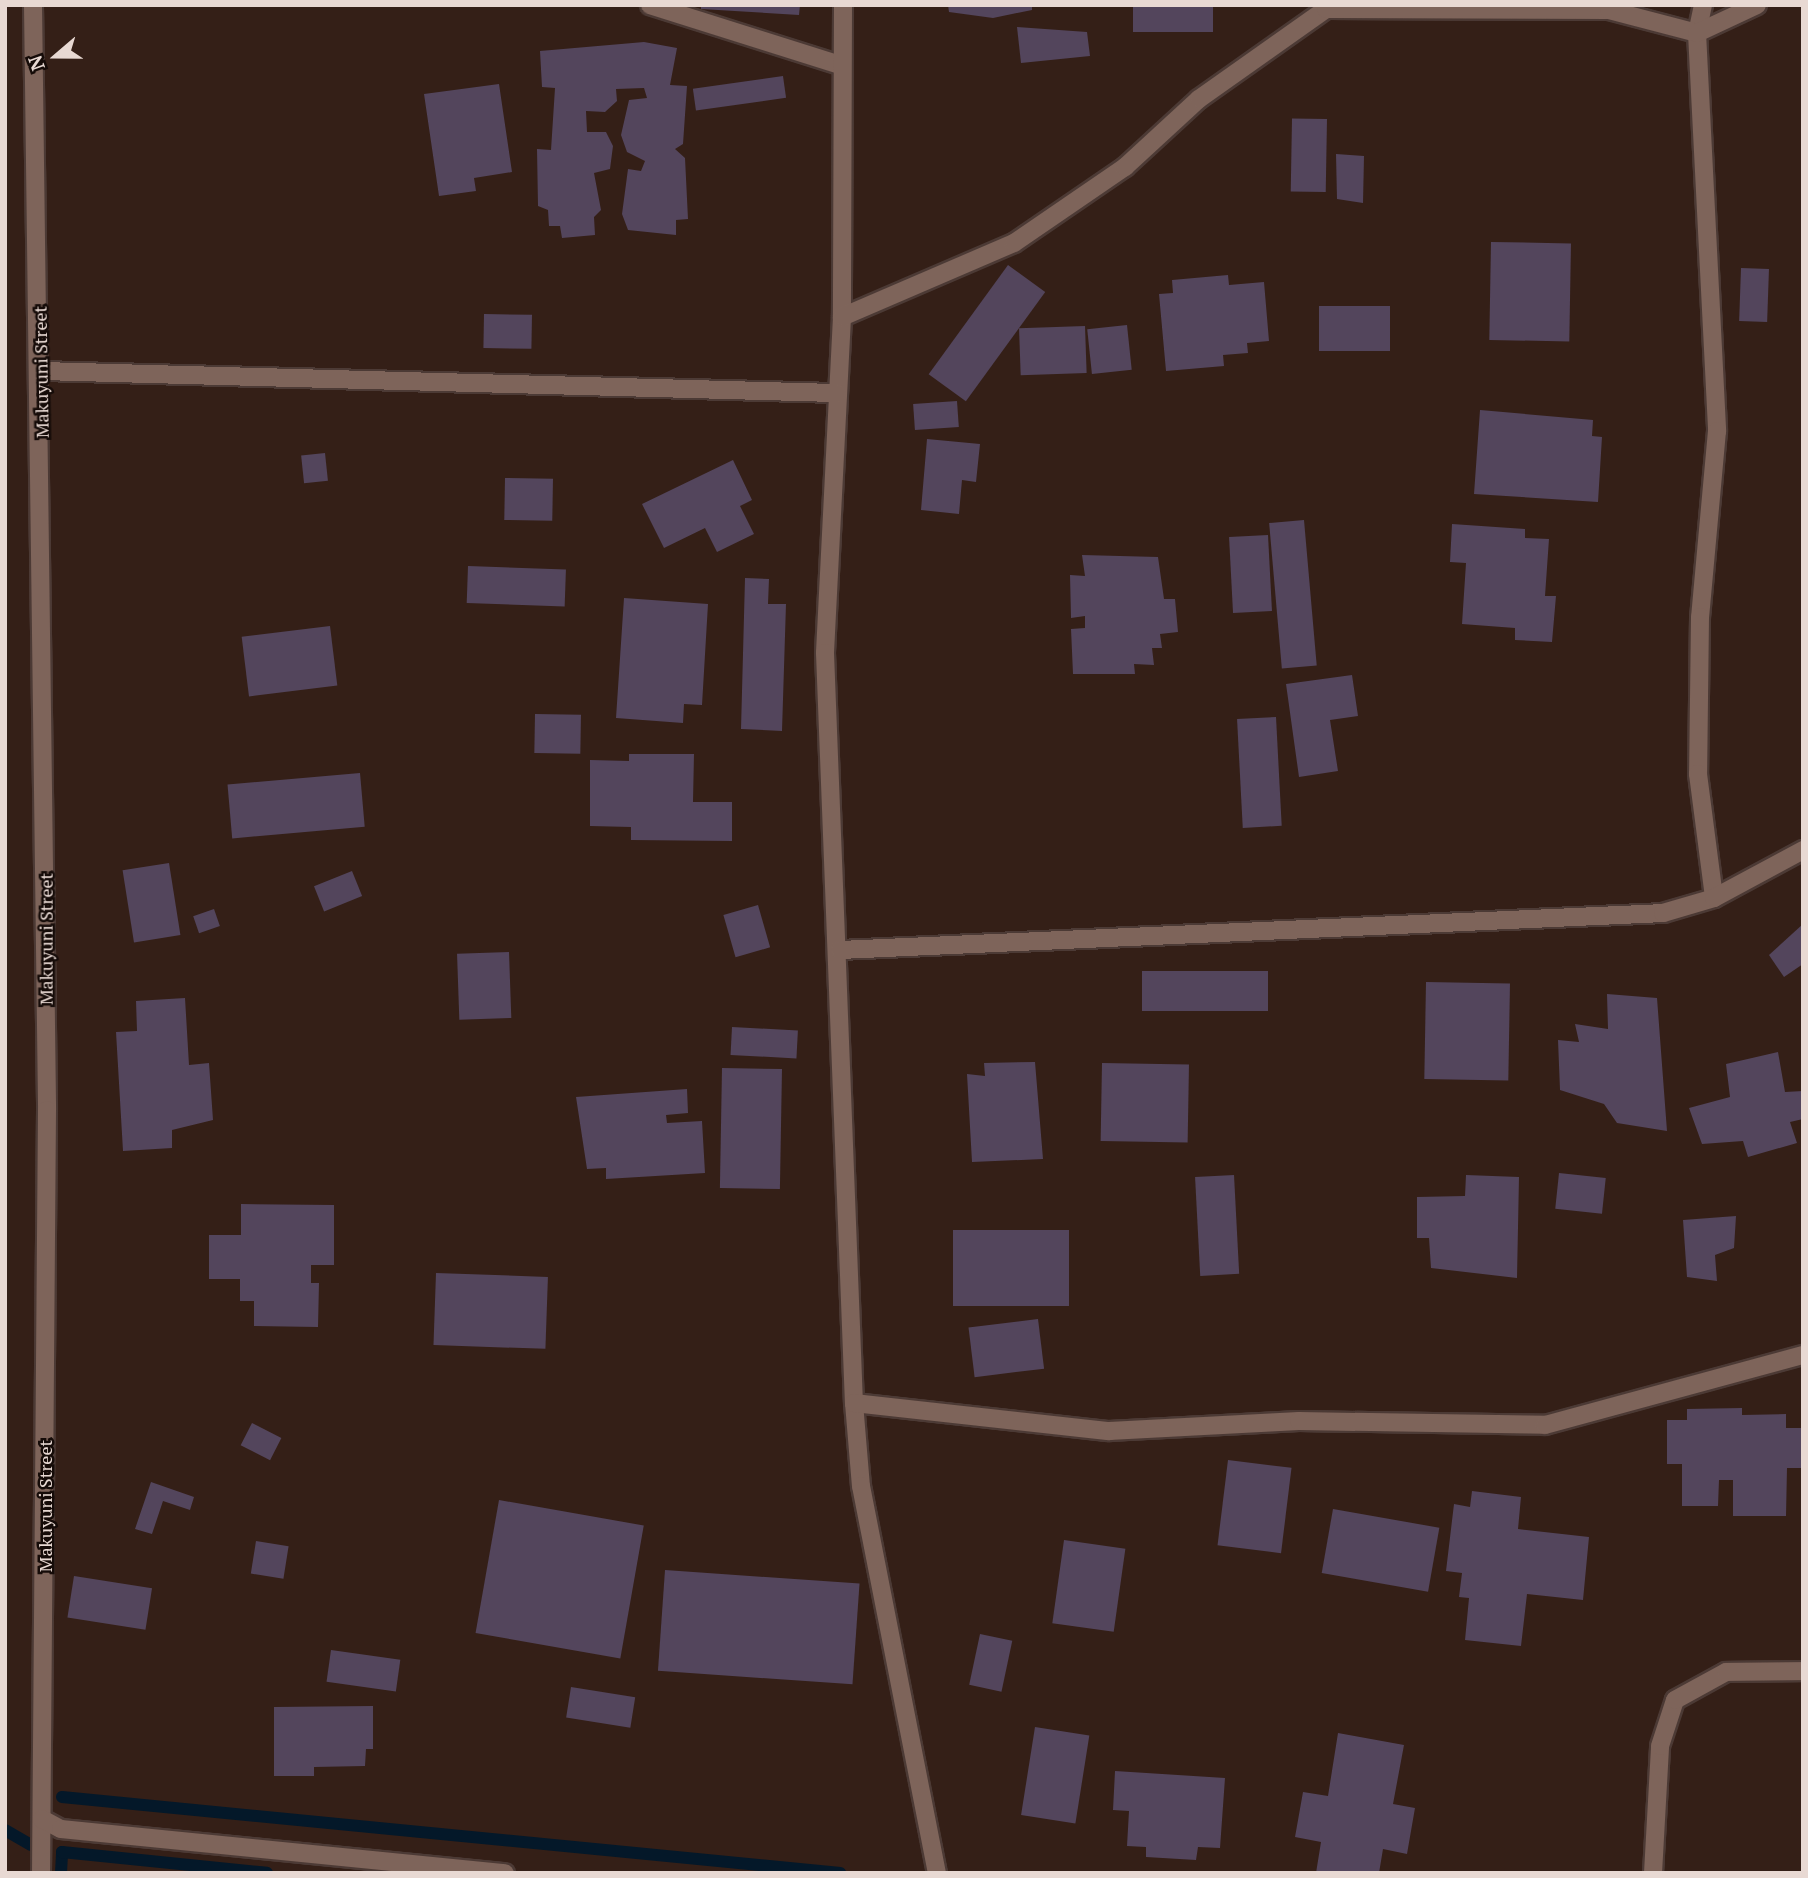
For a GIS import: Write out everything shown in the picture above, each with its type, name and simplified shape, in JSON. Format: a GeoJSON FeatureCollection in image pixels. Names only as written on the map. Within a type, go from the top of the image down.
{"type":"FeatureCollection","features":[{"type":"Feature","properties":{"kind":"street","name":"Makuyuni Street"},"geometry":{"type":"LineString","coordinates":[[33,5],[42,371],[47,1096],[41,1873]]}},
{"type":"Feature","properties":{"kind":"street"},"geometry":{"type":"LineString","coordinates":[[650,5],[840,65]]}},
{"type":"Feature","properties":{"kind":"street"},"geometry":{"type":"LineString","coordinates":[[843,5],[840,65],[842,317],[825,653],[840,950],[854,1403],[861,1486],[937,1873]]}},
{"type":"Feature","properties":{"kind":"street"},"geometry":{"type":"LineString","coordinates":[[1703,5],[1697,33],[1717,431],[1700,617],[1698,774],[1714,898]]}},
{"type":"Feature","properties":{"kind":"street"},"geometry":{"type":"LineString","coordinates":[[842,317],[1014,243],[1125,167],[1199,99],[1326,7],[1609,10],[1697,33],[1757,5]]}},
{"type":"Feature","properties":{"kind":"street"},"geometry":{"type":"LineString","coordinates":[[42,371],[837,393]]}},
{"type":"Feature","properties":{"kind":"street"},"geometry":{"type":"LineString","coordinates":[[840,950],[1663,913],[1714,898],[1803,850]]}},
{"type":"Feature","properties":{"kind":"street"},"geometry":{"type":"LineString","coordinates":[[854,1403],[1110,1431],[1299,1421],[1545,1425],[1803,1356]]}},
{"type":"Feature","properties":{"kind":"street"},"geometry":{"type":"LineString","coordinates":[[1653,1873],[1660,1746],[1675,1700],[1726,1672],[1803,1671]]}},
{"type":"Feature","properties":{"kind":"street"},"geometry":{"type":"LineString","coordinates":[[42,1819],[61,1829],[505,1873]]}},
{"type":"Feature","properties":{"kind":"building"},"geometry":{"type":"Polygon","coordinates":[[[701,5],[800,5],[799,15],[701,9],[701,5]]]}},
{"type":"Feature","properties":{"kind":"building"},"geometry":{"type":"Polygon","coordinates":[[[948,5],[1032,5],[1032,10],[993,18],[949,12],[948,5]]]}},
{"type":"Feature","properties":{"kind":"building"},"geometry":{"type":"Polygon","coordinates":[[[1133,5],[1213,5],[1213,32],[1133,32],[1133,5]]]}},
{"type":"Feature","properties":{"kind":"building"},"geometry":{"type":"Polygon","coordinates":[[[1017,27],[1087,32],[1090,56],[1021,63],[1017,27]]]}},
{"type":"Feature","properties":{"kind":"building"},"geometry":{"type":"Polygon","coordinates":[[[644,42],[677,48],[670,85],[687,86],[683,144],[675,149],[685,158],[688,219],[676,220],[676,235],[628,230],[622,214],[628,169],[641,171],[645,161],[627,152],[621,135],[629,100],[647,98],[644,88],[616,89],[617,101],[605,112],[586,111],[587,132],[606,132],[613,146],[610,169],[594,173],[601,210],[594,217],[595,235],[562,238],[560,226],[549,226],[548,210],[538,206],[537,149],[551,150],[555,88],[542,87],[540,51],[644,42]]]}},
{"type":"Feature","properties":{"kind":"building"},"geometry":{"type":"Polygon","coordinates":[[[783,76],[786,98],[696,110],[693,89],[783,76]]]}},
{"type":"Feature","properties":{"kind":"building"},"geometry":{"type":"Polygon","coordinates":[[[499,84],[512,172],[474,178],[476,191],[439,196],[424,94],[499,84]]]}},
{"type":"Feature","properties":{"kind":"building"},"geometry":{"type":"Polygon","coordinates":[[[1292,118],[1327,119],[1326,192],[1291,191],[1292,118]]]}},
{"type":"Feature","properties":{"kind":"building"},"geometry":{"type":"Polygon","coordinates":[[[1336,154],[1364,156],[1363,203],[1337,199],[1336,154]]]}},
{"type":"Feature","properties":{"kind":"building"},"geometry":{"type":"Polygon","coordinates":[[[1491,242],[1571,243],[1569,341],[1489,340],[1491,242]]]}},
{"type":"Feature","properties":{"kind":"building"},"geometry":{"type":"Polygon","coordinates":[[[1008,265],[1045,292],[966,401],[929,374],[1008,265]]]}},
{"type":"Feature","properties":{"kind":"building"},"geometry":{"type":"Polygon","coordinates":[[[1741,268],[1769,269],[1767,322],[1739,321],[1741,268]]]}},
{"type":"Feature","properties":{"kind":"building"},"geometry":{"type":"Polygon","coordinates":[[[1228,275],[1229,285],[1264,282],[1269,341],[1247,343],[1248,353],[1223,355],[1224,366],[1166,371],[1159,294],[1173,293],[1172,280],[1228,275]]]}},
{"type":"Feature","properties":{"kind":"building"},"geometry":{"type":"Polygon","coordinates":[[[1319,306],[1390,306],[1390,351],[1319,351],[1319,306]]]}},
{"type":"Feature","properties":{"kind":"building"},"geometry":{"type":"Polygon","coordinates":[[[484,314],[532,315],[531,349],[483,348],[484,314]]]}},
{"type":"Feature","properties":{"kind":"building"},"geometry":{"type":"Polygon","coordinates":[[[1127,325],[1132,370],[1092,374],[1087,329],[1127,325]]]}},
{"type":"Feature","properties":{"kind":"building"},"geometry":{"type":"Polygon","coordinates":[[[1085,326],[1087,373],[1021,375],[1019,328],[1085,326]]]}},
{"type":"Feature","properties":{"kind":"building"},"geometry":{"type":"Polygon","coordinates":[[[957,401],[959,427],[915,430],[913,404],[957,401]]]}},
{"type":"Feature","properties":{"kind":"building"},"geometry":{"type":"Polygon","coordinates":[[[1480,410],[1593,420],[1592,436],[1602,437],[1598,502],[1474,494],[1480,410]]]}},
{"type":"Feature","properties":{"kind":"building"},"geometry":{"type":"Polygon","coordinates":[[[927,439],[980,444],[976,482],[962,480],[959,514],[921,510],[927,439]]]}},
{"type":"Feature","properties":{"kind":"building"},"geometry":{"type":"Polygon","coordinates":[[[325,453],[328,481],[304,483],[301,456],[325,453]]]}},
{"type":"Feature","properties":{"kind":"building"},"geometry":{"type":"Polygon","coordinates":[[[733,460],[752,500],[740,506],[754,534],[717,552],[705,528],[664,548],[642,504],[733,460]]]}},
{"type":"Feature","properties":{"kind":"building"},"geometry":{"type":"Polygon","coordinates":[[[505,478],[553,479],[552,521],[504,520],[505,478]]]}},
{"type":"Feature","properties":{"kind":"building"},"geometry":{"type":"Polygon","coordinates":[[[1304,520],[1317,665],[1282,668],[1269,523],[1304,520]]]}},
{"type":"Feature","properties":{"kind":"building"},"geometry":{"type":"Polygon","coordinates":[[[1452,524],[1525,529],[1525,538],[1549,539],[1545,596],[1556,596],[1552,642],[1515,640],[1515,628],[1462,624],[1466,563],[1450,562],[1452,524]]]}},
{"type":"Feature","properties":{"kind":"building"},"geometry":{"type":"Polygon","coordinates":[[[1268,535],[1272,611],[1233,613],[1229,537],[1268,535]]]}},
{"type":"Feature","properties":{"kind":"building"},"geometry":{"type":"Polygon","coordinates":[[[1082,555],[1158,557],[1164,599],[1175,599],[1178,632],[1160,634],[1162,648],[1152,648],[1154,665],[1134,664],[1135,674],[1073,674],[1071,629],[1085,628],[1085,616],[1071,618],[1070,575],[1085,576],[1082,555]]]}},
{"type":"Feature","properties":{"kind":"building"},"geometry":{"type":"Polygon","coordinates":[[[468,566],[566,569],[565,606],[467,603],[468,566]]]}},
{"type":"Feature","properties":{"kind":"building"},"geometry":{"type":"Polygon","coordinates":[[[745,578],[769,579],[768,604],[786,604],[782,731],[741,729],[745,578]]]}},
{"type":"Feature","properties":{"kind":"building"},"geometry":{"type":"Polygon","coordinates":[[[624,598],[708,604],[702,705],[684,704],[683,723],[616,718],[624,598]]]}},
{"type":"Feature","properties":{"kind":"building"},"geometry":{"type":"Polygon","coordinates":[[[330,626],[337,686],[249,696],[242,637],[330,626]]]}},
{"type":"Feature","properties":{"kind":"building"},"geometry":{"type":"Polygon","coordinates":[[[1352,675],[1358,716],[1330,720],[1338,771],[1299,777],[1286,684],[1352,675]]]}},
{"type":"Feature","properties":{"kind":"building"},"geometry":{"type":"Polygon","coordinates":[[[535,714],[581,715],[580,754],[534,753],[535,714]]]}},
{"type":"Feature","properties":{"kind":"building"},"geometry":{"type":"Polygon","coordinates":[[[1276,717],[1282,826],[1243,828],[1237,719],[1276,717]]]}},
{"type":"Feature","properties":{"kind":"building"},"geometry":{"type":"Polygon","coordinates":[[[629,754],[694,754],[693,802],[732,802],[732,841],[631,840],[631,827],[590,826],[590,760],[629,761],[629,754]]]}},
{"type":"Feature","properties":{"kind":"building"},"geometry":{"type":"Polygon","coordinates":[[[360,773],[365,827],[232,838],[228,785],[360,773]]]}},
{"type":"Feature","properties":{"kind":"building"},"geometry":{"type":"Polygon","coordinates":[[[169,863],[180,935],[134,942],[123,870],[169,863]]]}},
{"type":"Feature","properties":{"kind":"building"},"geometry":{"type":"Polygon","coordinates":[[[352,871],[362,896],[324,911],[314,886],[352,871]]]}},
{"type":"Feature","properties":{"kind":"building"},"geometry":{"type":"Polygon","coordinates":[[[758,905],[770,947],[736,957],[723,915],[758,905]]]}},
{"type":"Feature","properties":{"kind":"building"},"geometry":{"type":"Polygon","coordinates":[[[214,909],[220,926],[199,933],[193,916],[214,909]]]}},
{"type":"Feature","properties":{"kind":"building"},"geometry":{"type":"Polygon","coordinates":[[[1803,924],[1803,964],[1784,977],[1769,955],[1803,924]]]}},
{"type":"Feature","properties":{"kind":"building"},"geometry":{"type":"Polygon","coordinates":[[[509,952],[511,1018],[459,1020],[457,954],[509,952]]]}},
{"type":"Feature","properties":{"kind":"building"},"geometry":{"type":"Polygon","coordinates":[[[1142,971],[1268,971],[1268,1011],[1142,1011],[1142,971]]]}},
{"type":"Feature","properties":{"kind":"building"},"geometry":{"type":"Polygon","coordinates":[[[1426,982],[1510,983],[1508,1080],[1424,1079],[1426,982]]]}},
{"type":"Feature","properties":{"kind":"building"},"geometry":{"type":"Polygon","coordinates":[[[1607,994],[1657,998],[1667,1131],[1617,1123],[1604,1104],[1560,1090],[1558,1040],[1579,1042],[1575,1024],[1608,1029],[1607,994]]]}},
{"type":"Feature","properties":{"kind":"building"},"geometry":{"type":"Polygon","coordinates":[[[185,998],[189,1065],[209,1063],[213,1120],[172,1130],[172,1148],[123,1151],[116,1032],[137,1031],[136,1001],[185,998]]]}},
{"type":"Feature","properties":{"kind":"building"},"geometry":{"type":"Polygon","coordinates":[[[732,1027],[798,1030],[796,1058],[731,1055],[732,1027]]]}},
{"type":"Feature","properties":{"kind":"building"},"geometry":{"type":"Polygon","coordinates":[[[1778,1052],[1785,1092],[1803,1091],[1803,1119],[1790,1122],[1797,1143],[1748,1157],[1743,1141],[1702,1144],[1689,1108],[1730,1097],[1726,1064],[1778,1052]]]}},
{"type":"Feature","properties":{"kind":"building"},"geometry":{"type":"Polygon","coordinates":[[[1035,1062],[1043,1159],[972,1162],[967,1074],[985,1076],[984,1063],[1035,1062]]]}},
{"type":"Feature","properties":{"kind":"building"},"geometry":{"type":"Polygon","coordinates":[[[1102,1063],[1189,1065],[1188,1143],[1101,1141],[1102,1063]]]}},
{"type":"Feature","properties":{"kind":"building"},"geometry":{"type":"Polygon","coordinates":[[[722,1068],[782,1069],[780,1189],[720,1188],[722,1068]]]}},
{"type":"Feature","properties":{"kind":"building"},"geometry":{"type":"Polygon","coordinates":[[[687,1089],[688,1113],[666,1115],[667,1123],[702,1121],[705,1173],[606,1179],[606,1168],[587,1169],[576,1097],[687,1089]]]}},
{"type":"Feature","properties":{"kind":"building"},"geometry":{"type":"Polygon","coordinates":[[[1559,1173],[1606,1178],[1602,1214],[1555,1209],[1559,1173]]]}},
{"type":"Feature","properties":{"kind":"building"},"geometry":{"type":"Polygon","coordinates":[[[1234,1175],[1239,1274],[1200,1276],[1195,1177],[1234,1175]]]}},
{"type":"Feature","properties":{"kind":"building"},"geometry":{"type":"Polygon","coordinates":[[[1466,1175],[1519,1177],[1517,1278],[1431,1268],[1429,1238],[1417,1238],[1417,1197],[1465,1196],[1466,1175]]]}},
{"type":"Feature","properties":{"kind":"building"},"geometry":{"type":"Polygon","coordinates":[[[241,1204],[334,1205],[334,1265],[311,1265],[311,1283],[319,1283],[318,1327],[254,1326],[254,1301],[240,1301],[240,1279],[209,1279],[209,1235],[241,1235],[241,1204]]]}},
{"type":"Feature","properties":{"kind":"building"},"geometry":{"type":"Polygon","coordinates":[[[1736,1216],[1734,1248],[1715,1255],[1717,1281],[1687,1277],[1683,1220],[1736,1216]]]}},
{"type":"Feature","properties":{"kind":"building"},"geometry":{"type":"Polygon","coordinates":[[[953,1230],[1069,1230],[1069,1306],[953,1306],[953,1230]]]}},
{"type":"Feature","properties":{"kind":"building"},"geometry":{"type":"Polygon","coordinates":[[[436,1273],[548,1277],[545,1349],[433,1345],[436,1273]]]}},
{"type":"Feature","properties":{"kind":"building"},"geometry":{"type":"Polygon","coordinates":[[[1038,1319],[1044,1369],[975,1377],[969,1328],[1038,1319]]]}},
{"type":"Feature","properties":{"kind":"building"},"geometry":{"type":"Polygon","coordinates":[[[1742,1408],[1742,1415],[1786,1414],[1786,1428],[1803,1428],[1803,1468],[1787,1468],[1786,1516],[1733,1516],[1733,1480],[1719,1480],[1718,1506],[1682,1506],[1682,1464],[1667,1464],[1667,1420],[1687,1420],[1687,1409],[1742,1408]]]}},
{"type":"Feature","properties":{"kind":"building"},"geometry":{"type":"Polygon","coordinates":[[[252,1423],[281,1438],[270,1460],[241,1445],[252,1423]]]}},
{"type":"Feature","properties":{"kind":"building"},"geometry":{"type":"Polygon","coordinates":[[[1228,1460],[1292,1468],[1281,1553],[1218,1545],[1228,1460]]]}},
{"type":"Feature","properties":{"kind":"building"},"geometry":{"type":"Polygon","coordinates":[[[151,1482],[194,1497],[190,1510],[163,1501],[152,1534],[135,1529],[151,1482]]]}},
{"type":"Feature","properties":{"kind":"building"},"geometry":{"type":"Polygon","coordinates":[[[1472,1491],[1521,1497],[1518,1529],[1589,1537],[1583,1600],[1527,1594],[1521,1646],[1465,1640],[1469,1598],[1459,1597],[1462,1573],[1446,1571],[1454,1504],[1470,1507],[1472,1491]]]}},
{"type":"Feature","properties":{"kind":"building"},"geometry":{"type":"Polygon","coordinates":[[[499,1500],[644,1526],[620,1658],[476,1633],[499,1500]]]}},
{"type":"Feature","properties":{"kind":"building"},"geometry":{"type":"Polygon","coordinates":[[[1333,1509],[1439,1528],[1428,1592],[1322,1573],[1333,1509]]]}},
{"type":"Feature","properties":{"kind":"building"},"geometry":{"type":"Polygon","coordinates":[[[1064,1540],[1125,1549],[1114,1632],[1052,1623],[1064,1540]]]}},
{"type":"Feature","properties":{"kind":"building"},"geometry":{"type":"Polygon","coordinates":[[[256,1541],[289,1546],[283,1579],[251,1574],[256,1541]]]}},
{"type":"Feature","properties":{"kind":"building"},"geometry":{"type":"Polygon","coordinates":[[[665,1570],[860,1584],[852,1684],[658,1671],[665,1570]]]}},
{"type":"Feature","properties":{"kind":"building"},"geometry":{"type":"Polygon","coordinates":[[[74,1576],[152,1588],[145,1630],[67,1617],[74,1576]]]}},
{"type":"Feature","properties":{"kind":"building"},"geometry":{"type":"Polygon","coordinates":[[[980,1634],[1012,1641],[1001,1692],[969,1685],[980,1634]]]}},
{"type":"Feature","properties":{"kind":"building"},"geometry":{"type":"Polygon","coordinates":[[[331,1650],[400,1660],[396,1691],[327,1682],[331,1650]]]}},
{"type":"Feature","properties":{"kind":"building"},"geometry":{"type":"Polygon","coordinates":[[[571,1687],[635,1697],[630,1728],[566,1718],[571,1687]]]}},
{"type":"Feature","properties":{"kind":"building"},"geometry":{"type":"Polygon","coordinates":[[[373,1706],[373,1749],[366,1749],[365,1766],[314,1767],[314,1776],[274,1776],[274,1707],[373,1706]]]}},
{"type":"Feature","properties":{"kind":"building"},"geometry":{"type":"Polygon","coordinates":[[[1035,1727],[1089,1736],[1075,1824],[1021,1815],[1035,1727]]]}},
{"type":"Feature","properties":{"kind":"building"},"geometry":{"type":"Polygon","coordinates":[[[1338,1733],[1404,1745],[1393,1804],[1415,1808],[1407,1854],[1383,1849],[1379,1873],[1316,1873],[1321,1842],[1295,1837],[1303,1792],[1328,1796],[1338,1733]]]}},
{"type":"Feature","properties":{"kind":"building"},"geometry":{"type":"Polygon","coordinates":[[[1115,1771],[1225,1778],[1220,1848],[1198,1847],[1196,1860],[1146,1857],[1146,1847],[1127,1846],[1129,1811],[1113,1810],[1115,1771]]]}},
{"type":"Feature","properties":{"kind":"waterway"},"geometry":{"type":"LineString","coordinates":[[62,1797],[840,1873]]}},
{"type":"Feature","properties":{"kind":"waterway"},"geometry":{"type":"LineString","coordinates":[[5,1830],[31,1845]]}},
{"type":"Feature","properties":{"kind":"waterway"},"geometry":{"type":"LineString","coordinates":[[61,1873],[62,1852],[267,1873]]}}]}
